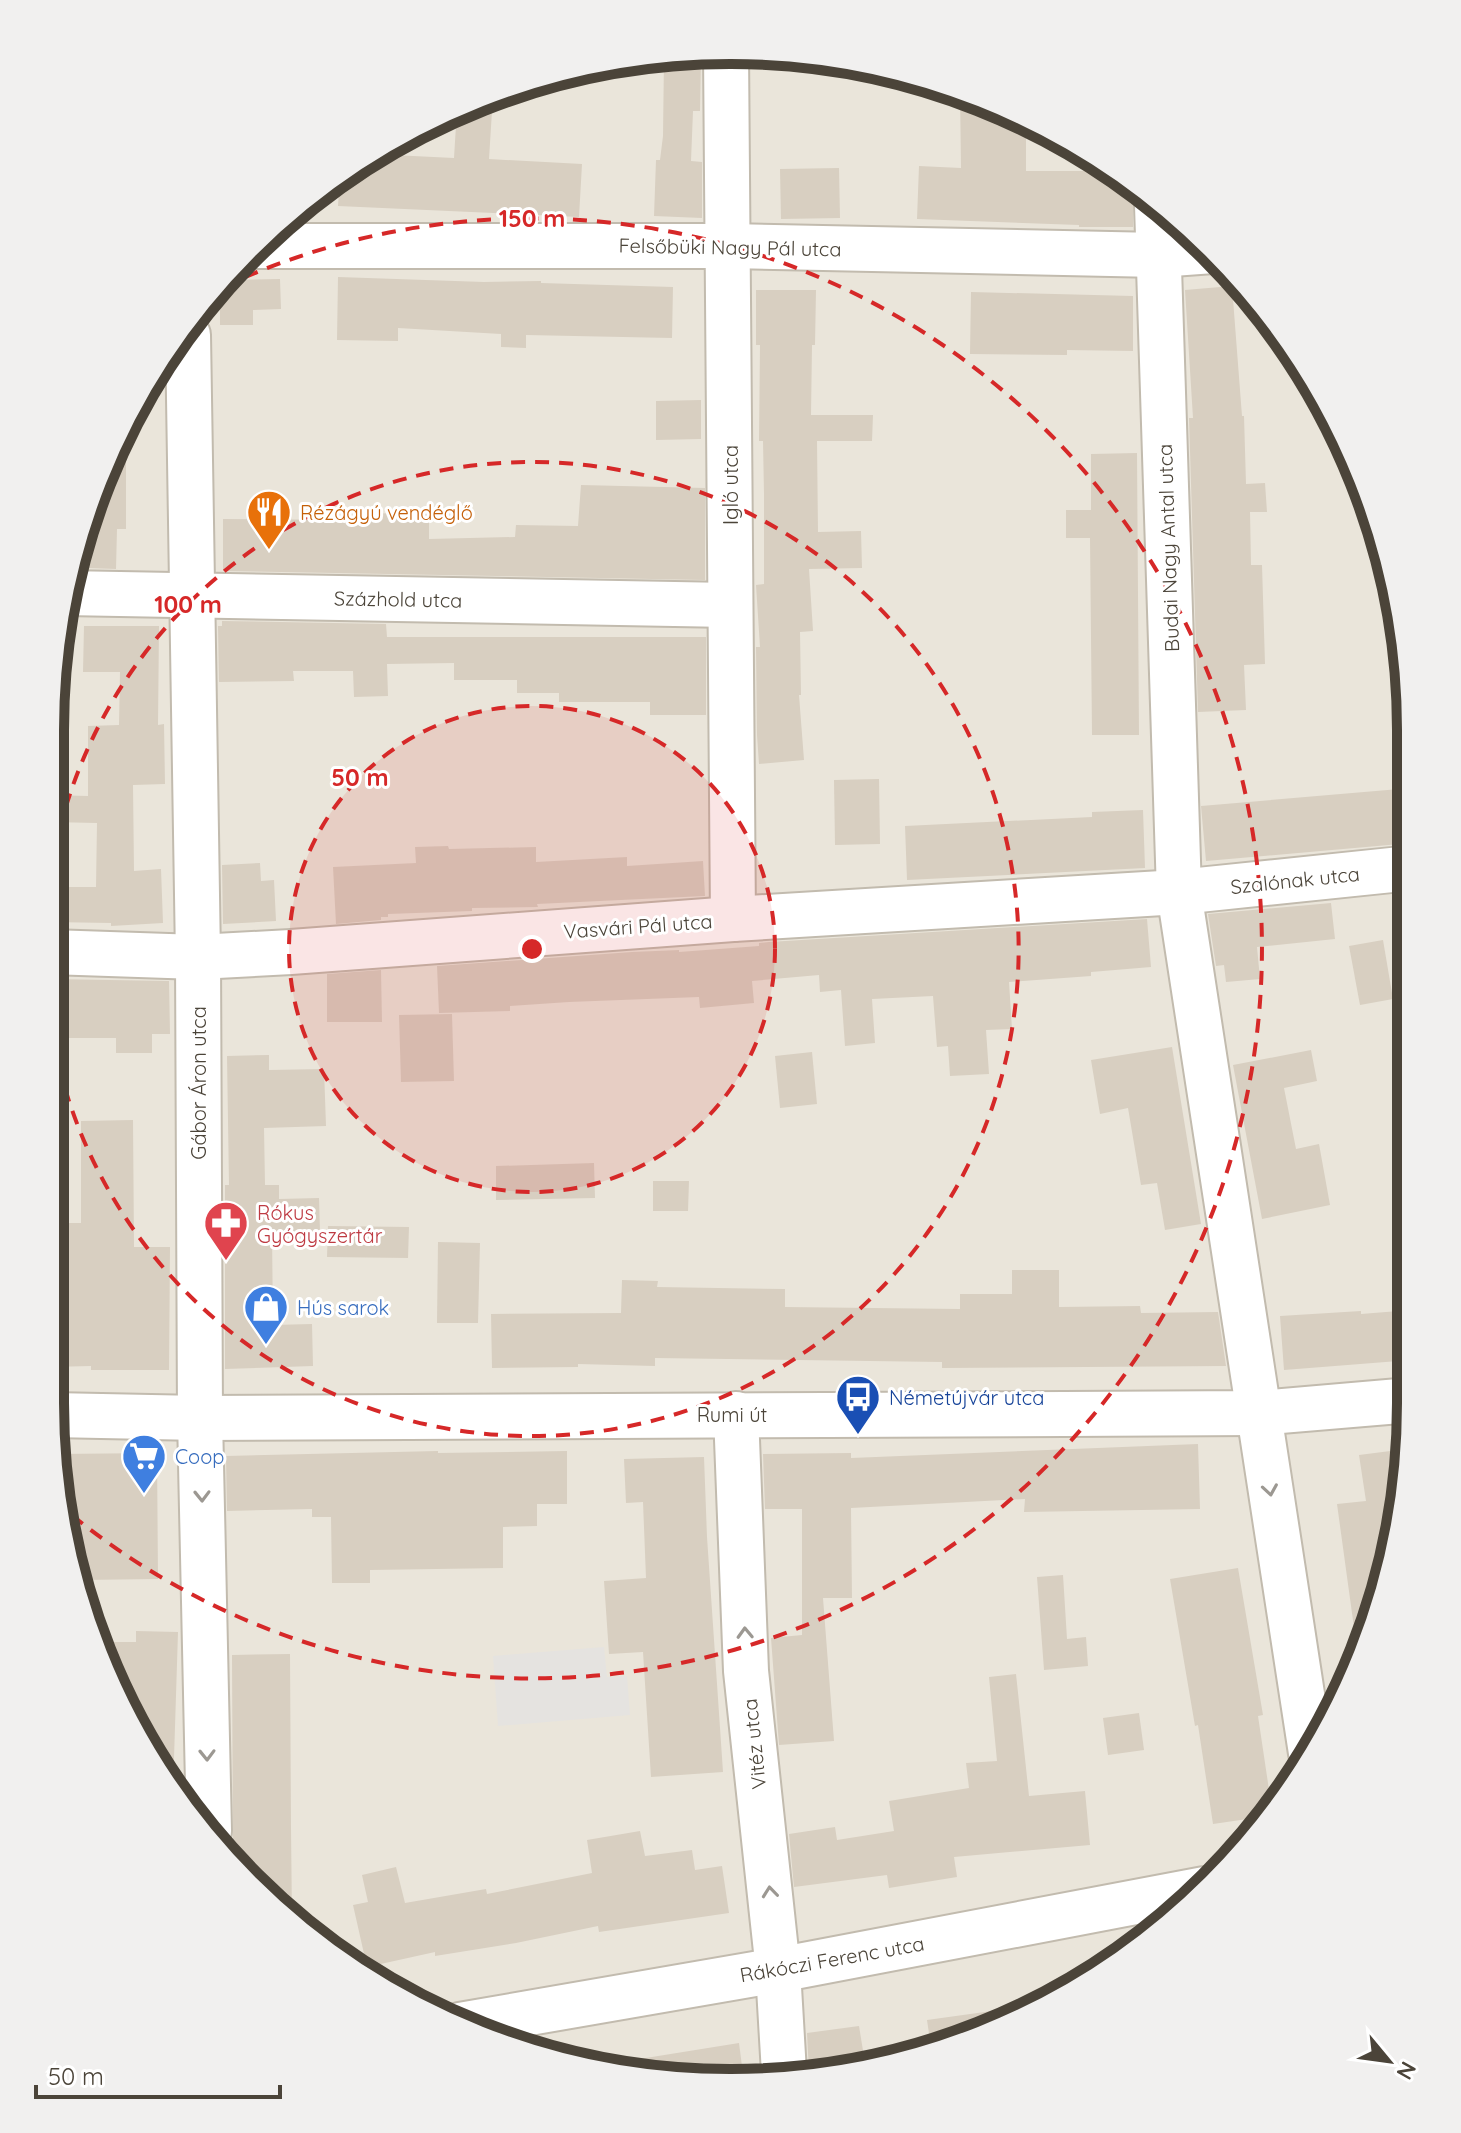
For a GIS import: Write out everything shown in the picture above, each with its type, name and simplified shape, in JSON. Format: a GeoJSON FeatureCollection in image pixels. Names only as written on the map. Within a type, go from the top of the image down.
{"type":"FeatureCollection","features":[{"type":"Feature","properties":{"kind":"street","name":"Igló utca"},"geometry":{"type":"LineString","coordinates":[[726,64],[733,919]]}},
{"type":"Feature","properties":{"kind":"street","name":"Budai Nagy Antal utca"},"geometry":{"type":"LineString","coordinates":[[1157,219],[1179,892]]}},
{"type":"Feature","properties":{"kind":"street","name":"Felsőbüki Nagy Pál utca"},"geometry":{"type":"LineString","coordinates":[[273,246],[729,246],[1158,255],[1195,252]]}},
{"type":"Feature","properties":{"kind":"street","name":"Gábor Áron utca"},"geometry":{"type":"LineString","coordinates":[[188,344],[198,957],[200,1418],[209,1816]]}},
{"type":"Feature","properties":{"kind":"street","name":"Százhold utca"},"geometry":{"type":"LineString","coordinates":[[79,593],[730,605]]}},
{"type":"Feature","properties":{"kind":"street","name":"Szalónak utca"},"geometry":{"type":"LineString","coordinates":[[1179,892],[1397,869]]}},
{"type":"Feature","properties":{"kind":"street","name":"Vasvári Pál utca"},"geometry":{"type":"LineString","coordinates":[[64,952],[198,957],[291,952],[733,919],[1179,892]]}},
{"type":"Feature","properties":{"kind":"street"},"geometry":{"type":"LineString","coordinates":[[1179,892],[1308,1735]]}},
{"type":"Feature","properties":{"kind":"street","name":"Rumi út"},"geometry":{"type":"LineString","coordinates":[[64,1415],[200,1418],[1258,1413],[1397,1401]]}},
{"type":"Feature","properties":{"kind":"street","name":"Vitéz utca"},"geometry":{"type":"LineString","coordinates":[[736,1414],[746,1671],[778,1970],[784,2067]]}},
{"type":"Feature","properties":{"kind":"street","name":"Rákóczi Ferenc utca"},"geometry":{"type":"LineString","coordinates":[[483,2021],[778,1970],[1181,1893]]}},
{"type":"Feature","properties":{"kind":"shaded area"},"geometry":{"type":"Polygon","coordinates":[[[687,65],[774,65],[817,70],[861,77],[945,99],[1064,153],[1101,176],[1170,229],[1232,291],[1259,325],[1308,397],[1328,436],[1362,516],[1374,558],[1384,600],[1396,687],[1397,1402],[1391,1489],[1374,1575],[1346,1658],[1308,1736],[1285,1773],[1232,1842],[1170,1904],[1101,1957],[1064,1980],[986,2018],[903,2046],[861,2056],[774,2068],[687,2068],[600,2056],[516,2034],[436,2000],[360,1957],[291,1904],[259,1874],[202,1808],[153,1736],[99,1617],[77,1533],[65,1446],[64,730],[70,644],[87,558],[115,475],[153,397],[176,360],[229,291],[291,229],[325,202],[397,153],[436,133],[516,99],[558,87],[600,77],[687,65]]]}},
{"type":"Feature","properties":{"kind":"shaded area"},"geometry":{"type":"Polygon","coordinates":[[[604,1647],[607,1677],[627,1676],[630,1715],[498,1726],[493,1656],[604,1647]]]}},
{"type":"Feature","properties":{"kind":"building"},"geometry":{"type":"Polygon","coordinates":[[[701,65],[700,111],[693,111],[691,161],[702,162],[702,218],[654,216],[656,160],[660,160],[664,68],[701,65]]]}},
{"type":"Feature","properties":{"kind":"building"},"geometry":{"type":"Polygon","coordinates":[[[960,105],[1026,134],[1026,171],[1093,171],[1101,176],[1133,200],[1133,227],[917,219],[919,166],[961,168],[960,105]]]}},
{"type":"Feature","properties":{"kind":"building"},"geometry":{"type":"Polygon","coordinates":[[[492,108],[489,159],[582,164],[579,217],[338,206],[339,192],[394,155],[454,158],[456,124],[492,108]]]}},
{"type":"Feature","properties":{"kind":"building"},"geometry":{"type":"Polygon","coordinates":[[[839,168],[840,218],[781,219],[780,169],[839,168]]]}},
{"type":"Feature","properties":{"kind":"building"},"geometry":{"type":"Polygon","coordinates":[[[338,277],[673,287],[672,338],[526,335],[526,348],[501,347],[501,334],[398,328],[398,341],[337,340],[338,277]]]}},
{"type":"Feature","properties":{"kind":"building"},"geometry":{"type":"Polygon","coordinates":[[[280,279],[281,309],[253,310],[253,325],[220,325],[220,302],[240,280],[280,279]]]}},
{"type":"Feature","properties":{"kind":"building"},"geometry":{"type":"Polygon","coordinates":[[[1228,286],[1232,292],[1244,416],[1246,484],[1265,483],[1267,512],[1250,512],[1251,565],[1262,565],[1265,664],[1244,665],[1246,710],[1198,712],[1189,418],[1193,418],[1185,290],[1228,286]]]}},
{"type":"Feature","properties":{"kind":"building"},"geometry":{"type":"Polygon","coordinates":[[[756,290],[816,290],[811,415],[873,415],[872,441],[817,441],[818,532],[861,531],[862,568],[809,569],[813,631],[800,632],[799,695],[804,760],[759,764],[756,647],[760,647],[756,585],[764,584],[764,494],[763,441],[759,441],[760,345],[756,345],[756,290]]]}},
{"type":"Feature","properties":{"kind":"building"},"geometry":{"type":"Polygon","coordinates":[[[971,292],[1133,296],[1133,351],[1067,350],[1067,355],[970,354],[971,292]]]}},
{"type":"Feature","properties":{"kind":"building"},"geometry":{"type":"Polygon","coordinates":[[[701,400],[701,439],[656,440],[656,401],[701,400]]]}},
{"type":"Feature","properties":{"kind":"building"},"geometry":{"type":"Polygon","coordinates":[[[126,451],[126,529],[117,529],[116,569],[88,568],[88,553],[99,516],[126,451]]]}},
{"type":"Feature","properties":{"kind":"building"},"geometry":{"type":"Polygon","coordinates":[[[1137,453],[1139,735],[1092,735],[1090,538],[1066,538],[1066,510],[1091,510],[1091,454],[1137,453]]]}},
{"type":"Feature","properties":{"kind":"building"},"geometry":{"type":"Polygon","coordinates":[[[581,485],[705,488],[705,580],[223,571],[223,519],[360,520],[360,513],[429,514],[429,539],[515,537],[516,525],[578,526],[581,485]]]}},
{"type":"Feature","properties":{"kind":"building"},"geometry":{"type":"Polygon","coordinates":[[[222,621],[386,624],[387,637],[706,637],[706,715],[650,715],[650,702],[559,702],[559,693],[517,693],[517,680],[454,680],[454,663],[387,664],[388,696],[354,697],[353,671],[293,671],[294,681],[219,682],[218,626],[222,626],[222,621]]]}},
{"type":"Feature","properties":{"kind":"building"},"geometry":{"type":"Polygon","coordinates":[[[84,626],[159,626],[158,725],[164,724],[165,784],[133,785],[134,871],[161,869],[163,923],[111,926],[111,923],[64,922],[64,887],[96,887],[97,823],[64,822],[64,795],[88,796],[88,726],[119,725],[120,672],[83,672],[84,626]]]}},
{"type":"Feature","properties":{"kind":"building"},"geometry":{"type":"Polygon","coordinates":[[[879,779],[880,844],[835,845],[834,780],[879,779]]]}},
{"type":"Feature","properties":{"kind":"building"},"geometry":{"type":"Polygon","coordinates":[[[1397,789],[1397,844],[1206,861],[1201,806],[1397,789]]]}},
{"type":"Feature","properties":{"kind":"building"},"geometry":{"type":"Polygon","coordinates":[[[1143,810],[1145,868],[907,880],[905,826],[1092,817],[1092,812],[1143,810]]]}},
{"type":"Feature","properties":{"kind":"building"},"geometry":{"type":"Polygon","coordinates":[[[448,846],[449,849],[536,847],[536,862],[627,857],[627,866],[703,861],[705,896],[388,914],[381,920],[336,924],[333,867],[416,863],[415,847],[448,846]]]}},
{"type":"Feature","properties":{"kind":"building"},"geometry":{"type":"Polygon","coordinates":[[[260,863],[261,881],[274,880],[276,921],[223,924],[222,865],[260,863]]]}},
{"type":"Feature","properties":{"kind":"building"},"geometry":{"type":"Polygon","coordinates":[[[1331,903],[1335,939],[1257,947],[1260,979],[1226,982],[1224,965],[1216,966],[1208,914],[1331,903]]]}},
{"type":"Feature","properties":{"kind":"building"},"geometry":{"type":"Polygon","coordinates":[[[1147,919],[1151,967],[1091,972],[1091,976],[1009,982],[1012,1029],[986,1030],[989,1074],[950,1076],[948,1046],[937,1047],[933,996],[872,999],[875,1043],[845,1046],[841,990],[820,992],[819,975],[752,981],[754,1003],[700,1008],[699,997],[569,1002],[510,1006],[510,1011],[439,1013],[437,966],[1147,919]]]}},
{"type":"Feature","properties":{"kind":"building"},"geometry":{"type":"Polygon","coordinates":[[[1383,940],[1393,999],[1360,1005],[1349,946],[1383,940]]]}},
{"type":"Feature","properties":{"kind":"building"},"geometry":{"type":"Polygon","coordinates":[[[381,970],[382,1022],[327,1022],[327,974],[381,970]]]}},
{"type":"Feature","properties":{"kind":"building"},"geometry":{"type":"Polygon","coordinates":[[[64,979],[169,981],[170,1034],[152,1034],[152,1053],[116,1053],[116,1038],[64,1038],[64,979]]]}},
{"type":"Feature","properties":{"kind":"building"},"geometry":{"type":"Polygon","coordinates":[[[452,1014],[454,1081],[401,1082],[399,1015],[452,1014]]]}},
{"type":"Feature","properties":{"kind":"building"},"geometry":{"type":"Polygon","coordinates":[[[1172,1047],[1201,1224],[1165,1230],[1157,1183],[1141,1185],[1128,1108],[1100,1114],[1091,1060],[1172,1047]]]}},
{"type":"Feature","properties":{"kind":"building"},"geometry":{"type":"Polygon","coordinates":[[[1311,1050],[1317,1081],[1284,1088],[1296,1149],[1319,1144],[1330,1205],[1262,1219],[1233,1065],[1311,1050]]]}},
{"type":"Feature","properties":{"kind":"building"},"geometry":{"type":"Polygon","coordinates":[[[812,1052],[817,1104],[780,1108],[775,1056],[812,1052]]]}},
{"type":"Feature","properties":{"kind":"building"},"geometry":{"type":"Polygon","coordinates":[[[269,1055],[269,1070],[324,1069],[326,1126],[264,1128],[265,1185],[279,1185],[279,1199],[319,1198],[320,1232],[272,1232],[273,1325],[312,1324],[313,1366],[225,1369],[225,1185],[229,1185],[227,1056],[269,1055]]]}},
{"type":"Feature","properties":{"kind":"building"},"geometry":{"type":"Polygon","coordinates":[[[133,1120],[134,1247],[170,1247],[169,1370],[91,1370],[91,1366],[64,1367],[64,1223],[81,1223],[81,1121],[133,1120]]]}},
{"type":"Feature","properties":{"kind":"building"},"geometry":{"type":"Polygon","coordinates":[[[594,1163],[595,1198],[496,1200],[496,1166],[594,1163]]]}},
{"type":"Feature","properties":{"kind":"building"},"geometry":{"type":"Polygon","coordinates":[[[653,1181],[689,1181],[688,1211],[653,1211],[653,1181]]]}},
{"type":"Feature","properties":{"kind":"building"},"geometry":{"type":"Polygon","coordinates":[[[328,1226],[409,1227],[408,1258],[327,1257],[328,1226]]]}},
{"type":"Feature","properties":{"kind":"building"},"geometry":{"type":"Polygon","coordinates":[[[438,1242],[480,1243],[478,1323],[437,1323],[438,1242]]]}},
{"type":"Feature","properties":{"kind":"building"},"geometry":{"type":"Polygon","coordinates":[[[1012,1270],[1059,1270],[1059,1307],[1140,1306],[1141,1313],[1218,1312],[1226,1366],[942,1368],[942,1362],[655,1358],[655,1366],[578,1364],[578,1367],[492,1368],[491,1314],[621,1313],[622,1280],[658,1281],[657,1287],[785,1289],[785,1307],[960,1309],[960,1294],[1012,1294],[1012,1270]]]}},
{"type":"Feature","properties":{"kind":"building"},"geometry":{"type":"Polygon","coordinates":[[[1361,1311],[1361,1314],[1397,1311],[1397,1361],[1284,1370],[1280,1316],[1361,1311]]]}},
{"type":"Feature","properties":{"kind":"building"},"geometry":{"type":"Polygon","coordinates":[[[1198,1444],[1200,1509],[1024,1512],[1025,1499],[851,1508],[852,1598],[823,1598],[834,1741],[779,1745],[771,1638],[802,1635],[802,1509],[765,1509],[763,1454],[851,1453],[851,1458],[1198,1444]]]}},
{"type":"Feature","properties":{"kind":"building"},"geometry":{"type":"Polygon","coordinates":[[[1395,1450],[1384,1533],[1355,1635],[1337,1504],[1366,1501],[1359,1455],[1395,1450]]]}},
{"type":"Feature","properties":{"kind":"building"},"geometry":{"type":"Polygon","coordinates":[[[567,1451],[567,1504],[537,1504],[537,1526],[503,1527],[503,1568],[370,1570],[370,1583],[332,1583],[331,1517],[312,1517],[312,1509],[227,1511],[226,1456],[567,1451]]]}},
{"type":"Feature","properties":{"kind":"building"},"geometry":{"type":"Polygon","coordinates":[[[157,1453],[158,1579],[88,1580],[82,1554],[82,1534],[77,1533],[66,1454],[157,1453]]]}},
{"type":"Feature","properties":{"kind":"building"},"geometry":{"type":"Polygon","coordinates":[[[704,1457],[723,1772],[651,1777],[643,1652],[609,1654],[604,1581],[646,1578],[643,1502],[626,1503],[624,1459],[704,1457]]]}},
{"type":"Feature","properties":{"kind":"building"},"geometry":{"type":"Polygon","coordinates":[[[1238,1568],[1263,1715],[1258,1716],[1270,1794],[1251,1819],[1213,1824],[1170,1579],[1238,1568]]]}},
{"type":"Feature","properties":{"kind":"building"},"geometry":{"type":"Polygon","coordinates":[[[1063,1575],[1067,1639],[1086,1637],[1088,1666],[1044,1670],[1037,1577],[1063,1575]]]}},
{"type":"Feature","properties":{"kind":"building"},"geometry":{"type":"Polygon","coordinates":[[[136,1631],[178,1632],[174,1769],[133,1697],[109,1642],[136,1642],[136,1631]]]}},
{"type":"Feature","properties":{"kind":"building"},"geometry":{"type":"Polygon","coordinates":[[[290,1654],[292,1905],[233,1846],[232,1655],[290,1654]]]}},
{"type":"Feature","properties":{"kind":"building"},"geometry":{"type":"Polygon","coordinates":[[[1016,1674],[1029,1796],[1085,1791],[1090,1845],[954,1857],[957,1877],[889,1888],[887,1875],[794,1887],[789,1834],[835,1827],[837,1840],[894,1831],[889,1801],[969,1788],[966,1763],[997,1761],[989,1677],[1016,1674]]]}},
{"type":"Feature","properties":{"kind":"building"},"geometry":{"type":"Polygon","coordinates":[[[1139,1713],[1144,1750],[1108,1755],[1103,1718],[1139,1713]]]}},
{"type":"Feature","properties":{"kind":"building"},"geometry":{"type":"Polygon","coordinates":[[[640,1831],[645,1856],[692,1850],[695,1870],[722,1866],[729,1913],[599,1932],[598,1926],[435,1956],[435,1952],[374,1966],[366,1960],[353,1905],[368,1902],[362,1875],[396,1867],[405,1903],[486,1889],[487,1894],[592,1873],[587,1840],[640,1831]]]}},
{"type":"Feature","properties":{"kind":"building"},"geometry":{"type":"Polygon","coordinates":[[[999,2010],[999,2012],[930,2038],[927,2020],[999,2010]]]}},
{"type":"Feature","properties":{"kind":"building"},"geometry":{"type":"Polygon","coordinates":[[[859,2026],[864,2055],[809,2064],[807,2033],[859,2026]]]}},
{"type":"Feature","properties":{"kind":"building"},"geometry":{"type":"Polygon","coordinates":[[[739,2043],[742,2069],[687,2068],[629,2061],[739,2043]]]}},
{"type":"Feature","properties":{"kind":"place","name":"Rézágyú vendéglő"},"geometry":{"type":"Point","coordinates":[269,551]}},
{"type":"Feature","properties":{"kind":"place","name":"Rókus Gyógyszertár"},"geometry":{"type":"Point","coordinates":[226,1262]}},
{"type":"Feature","properties":{"kind":"place","name":"Hús sarok"},"geometry":{"type":"Point","coordinates":[266,1346]}},
{"type":"Feature","properties":{"kind":"place","name":"Németújvár utca"},"geometry":{"type":"Point","coordinates":[858,1436]}},
{"type":"Feature","properties":{"kind":"place","name":"Coop"},"geometry":{"type":"Point","coordinates":[144,1495]}}]}
